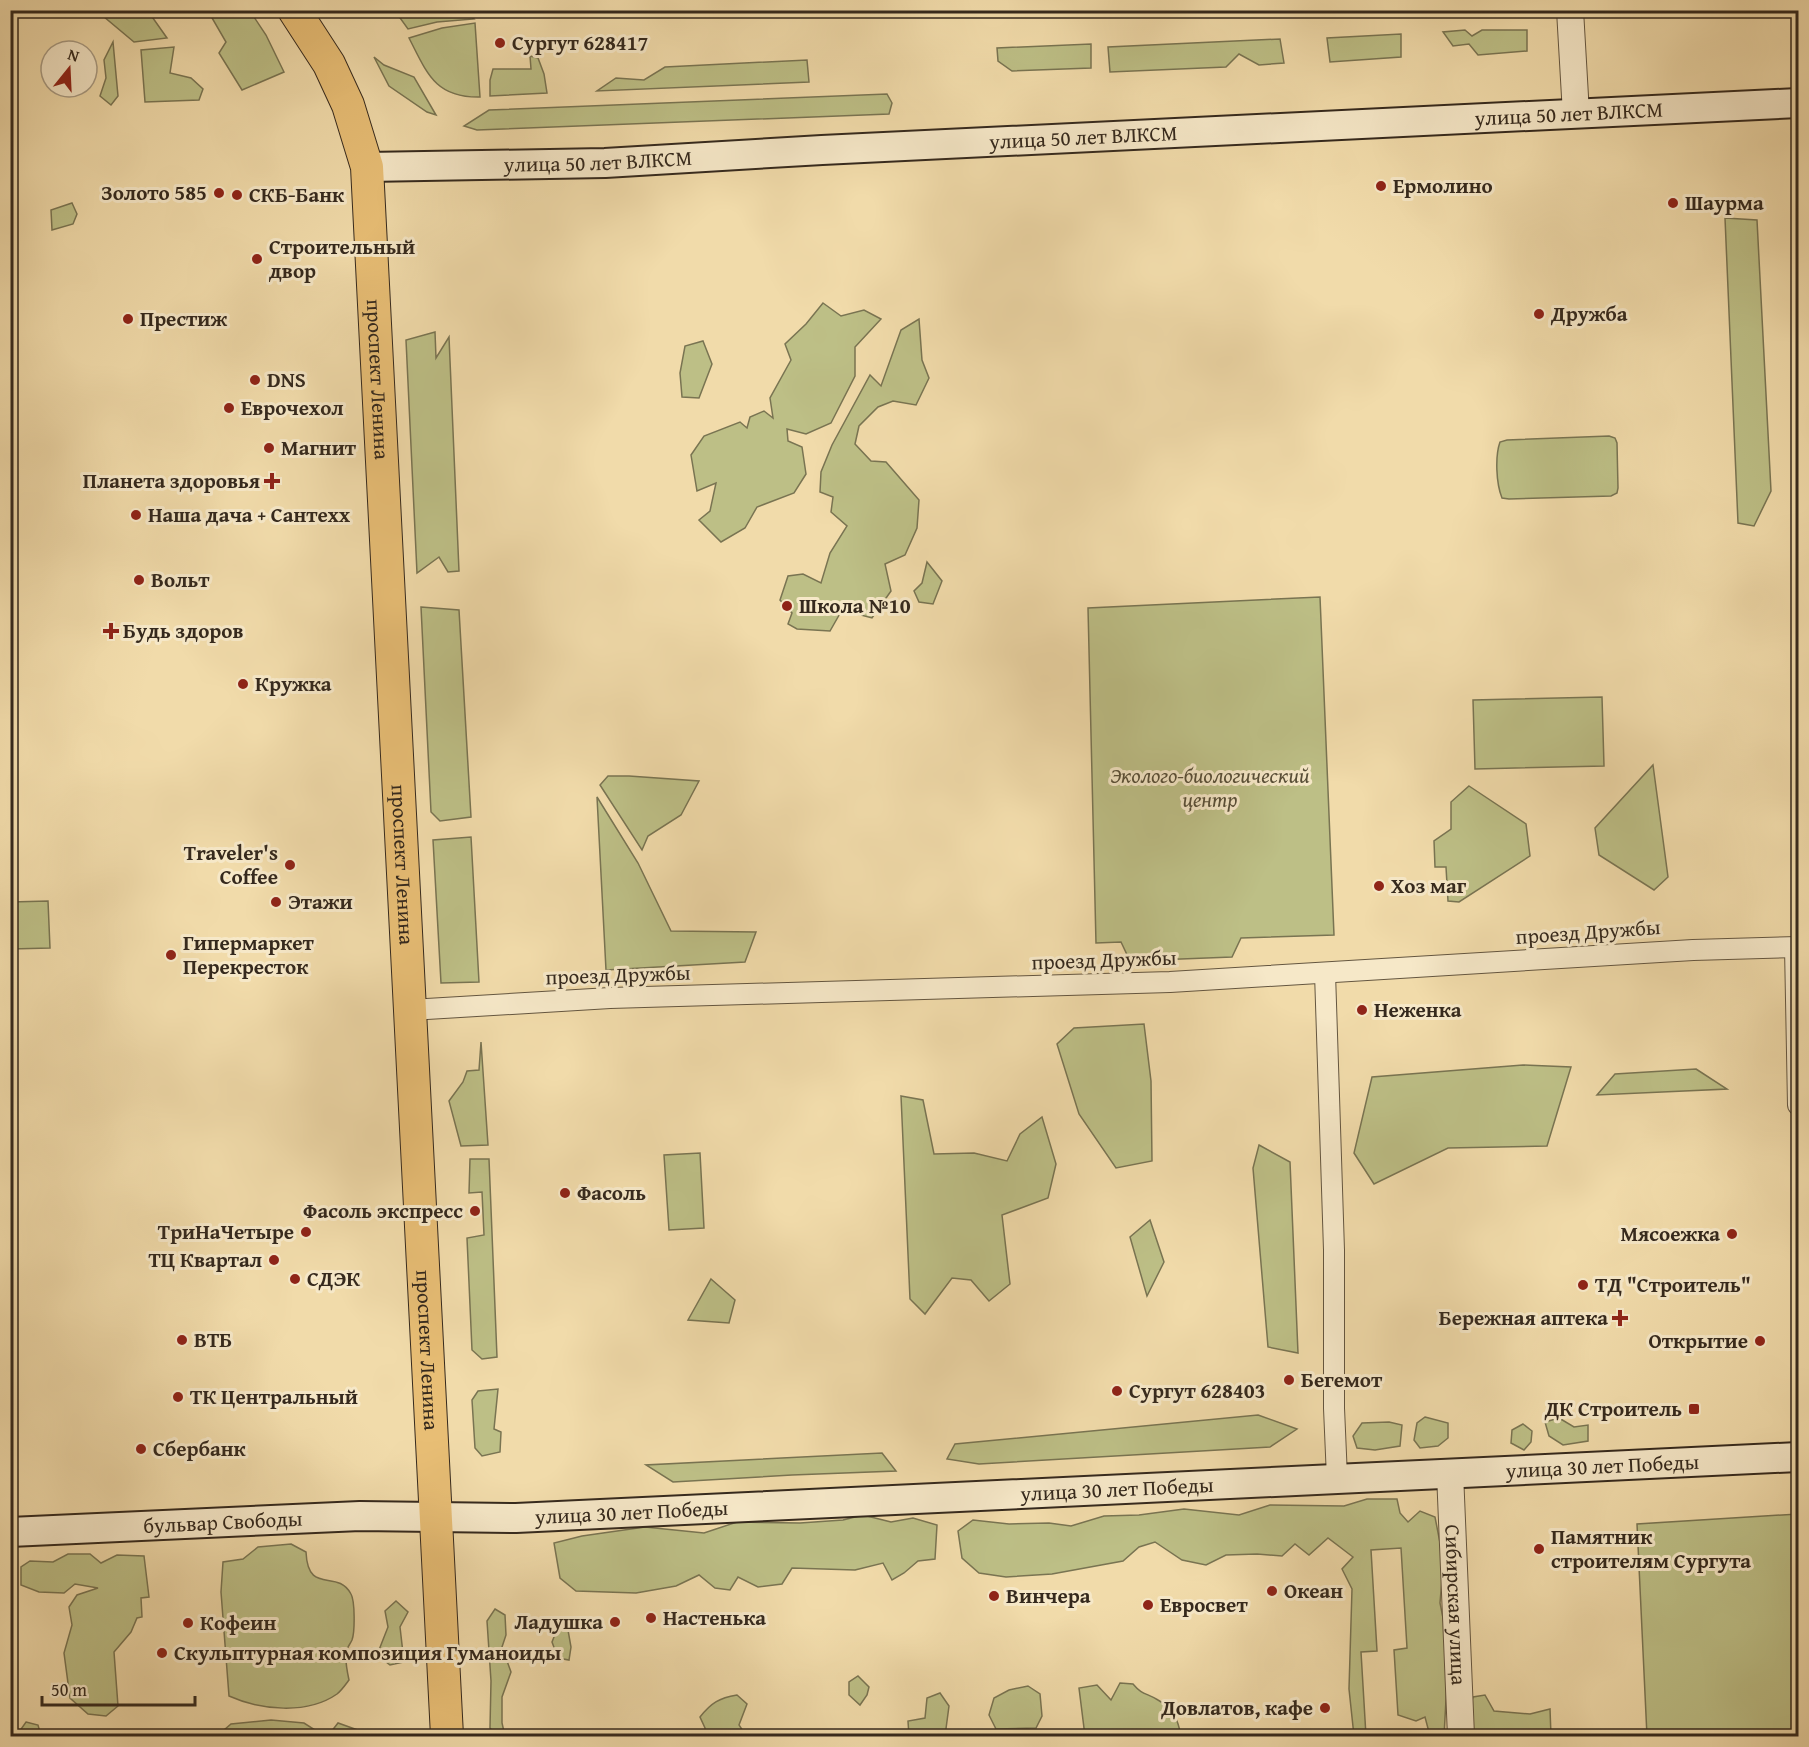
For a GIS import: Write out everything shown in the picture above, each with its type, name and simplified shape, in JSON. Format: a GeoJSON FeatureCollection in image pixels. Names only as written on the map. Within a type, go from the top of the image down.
{"type":"FeatureCollection","features":[{"type":"Feature","properties":{"kind":"main road","name":"проспект Ленина"},"geometry":{"type":"LineString","coordinates":[[294,10],[329,64],[339,84],[348,105],[367,167],[447,1737]]}},
{"type":"Feature","properties":{"kind":"main road","name":"улица 50 лет ВЛКСМ"},"geometry":{"type":"LineString","coordinates":[[367,167],[605,163],[832,149],[1798,103]]}},
{"type":"Feature","properties":{"kind":"main road","name":"улица 30 лет Победы"},"geometry":{"type":"LineString","coordinates":[[437,1518],[527,1518],[1798,1457]]}},
{"type":"Feature","properties":{"kind":"main road","name":"бульвар Свободы"},"geometry":{"type":"LineString","coordinates":[[10,1532],[360,1516],[437,1518]]}},
{"type":"Feature","properties":{"kind":"street"},"geometry":{"type":"LineString","coordinates":[[1570,10],[1576,114]]}},
{"type":"Feature","properties":{"kind":"street"},"geometry":{"type":"LineString","coordinates":[[1797,947],[1798,1105]]}},
{"type":"Feature","properties":{"kind":"street","name":"проезд Дружбы"},"geometry":{"type":"LineString","coordinates":[[410,1010],[610,998],[1170,982],[1692,950],[1797,947]]}},
{"type":"Feature","properties":{"kind":"street"},"geometry":{"type":"LineString","coordinates":[[1325,973],[1334,1250],[1334,1408],[1337,1478]]}},
{"type":"Feature","properties":{"kind":"street","name":"Сибирская улица"},"geometry":{"type":"LineString","coordinates":[[1450,1473],[1461,1737]]}},
{"type":"Feature","properties":{"kind":"green space"},"geometry":{"type":"Polygon","coordinates":[[[97,11],[148,11],[167,38],[134,42],[97,11]]]}},
{"type":"Feature","properties":{"kind":"green space"},"geometry":{"type":"Polygon","coordinates":[[[208,11],[250,11],[266,35],[284,72],[242,90],[219,53],[226,42],[208,11]]]}},
{"type":"Feature","properties":{"kind":"green space"},"geometry":{"type":"Polygon","coordinates":[[[395,11],[466,11],[474,19],[437,22],[408,29],[395,11]]]}},
{"type":"Feature","properties":{"kind":"green space"},"geometry":{"type":"Polygon","coordinates":[[[475,23],[480,97],[452,93],[434,81],[409,38],[442,28],[475,23]]]}},
{"type":"Feature","properties":{"kind":"green space"},"geometry":{"type":"Polygon","coordinates":[[[1465,30],[1472,36],[1482,30],[1527,30],[1527,51],[1478,55],[1469,44],[1453,46],[1443,32],[1465,30]]]}},
{"type":"Feature","properties":{"kind":"green space"},"geometry":{"type":"Polygon","coordinates":[[[1401,34],[1401,57],[1330,62],[1327,38],[1401,34]]]}},
{"type":"Feature","properties":{"kind":"green space"},"geometry":{"type":"Polygon","coordinates":[[[1280,39],[1284,63],[1259,65],[1239,54],[1226,67],[1110,72],[1108,47],[1280,39]]]}},
{"type":"Feature","properties":{"kind":"green space"},"geometry":{"type":"Polygon","coordinates":[[[113,42],[118,96],[111,105],[100,96],[106,78],[104,60],[113,42]]]}},
{"type":"Feature","properties":{"kind":"green space"},"geometry":{"type":"Polygon","coordinates":[[[1091,44],[1091,68],[1012,71],[998,61],[997,48],[1091,44]]]}},
{"type":"Feature","properties":{"kind":"green space"},"geometry":{"type":"Polygon","coordinates":[[[174,47],[170,73],[191,78],[203,89],[199,100],[145,102],[141,50],[174,47]]]}},
{"type":"Feature","properties":{"kind":"green space"},"geometry":{"type":"Polygon","coordinates":[[[530,56],[538,58],[544,74],[547,93],[490,96],[493,69],[531,69],[530,56]]]}},
{"type":"Feature","properties":{"kind":"green space"},"geometry":{"type":"Polygon","coordinates":[[[374,57],[384,65],[414,77],[436,115],[427,112],[389,86],[374,57]]]}},
{"type":"Feature","properties":{"kind":"green space"},"geometry":{"type":"Polygon","coordinates":[[[807,60],[809,82],[597,91],[616,78],[644,80],[665,67],[807,60]]]}},
{"type":"Feature","properties":{"kind":"green space"},"geometry":{"type":"Polygon","coordinates":[[[887,94],[892,103],[889,114],[477,130],[464,126],[489,110],[887,94]]]}},
{"type":"Feature","properties":{"kind":"green space"},"geometry":{"type":"Polygon","coordinates":[[[72,203],[77,214],[73,224],[52,230],[51,210],[72,203]]]}},
{"type":"Feature","properties":{"kind":"green space"},"geometry":{"type":"Polygon","coordinates":[[[1725,218],[1757,220],[1771,491],[1754,526],[1738,523],[1725,218]]]}},
{"type":"Feature","properties":{"kind":"green space"},"geometry":{"type":"Polygon","coordinates":[[[823,303],[841,316],[864,310],[881,319],[855,347],[855,376],[831,423],[806,434],[787,429],[788,441],[802,447],[806,474],[794,493],[757,507],[745,528],[721,542],[699,520],[710,511],[716,483],[697,491],[691,455],[704,436],[740,422],[747,428],[750,417],[764,411],[773,418],[770,398],[791,360],[785,344],[806,324],[823,303]]]}},
{"type":"Feature","properties":{"kind":"green space"},"geometry":{"type":"Polygon","coordinates":[[[919,319],[922,360],[929,378],[916,405],[893,401],[878,407],[859,426],[855,444],[871,461],[886,462],[919,500],[917,528],[905,555],[885,564],[891,591],[872,618],[842,610],[830,631],[797,629],[788,624],[792,613],[780,600],[788,576],[803,574],[821,583],[830,553],[847,526],[831,512],[833,497],[820,492],[821,472],[832,445],[870,375],[881,386],[901,330],[919,319]]]}},
{"type":"Feature","properties":{"kind":"green space"},"geometry":{"type":"Polygon","coordinates":[[[435,332],[436,358],[449,337],[459,571],[448,572],[439,557],[417,573],[406,340],[435,332]]]}},
{"type":"Feature","properties":{"kind":"green space"},"geometry":{"type":"Polygon","coordinates":[[[703,341],[712,364],[699,398],[682,397],[680,373],[685,346],[703,341]]]}},
{"type":"Feature","properties":{"kind":"green space"},"geometry":{"type":"Polygon","coordinates":[[[1609,436],[1615,438],[1617,443],[1617,493],[1611,496],[1502,498],[1497,470],[1500,442],[1609,436]]]}},
{"type":"Feature","properties":{"kind":"green space"},"geometry":{"type":"Polygon","coordinates":[[[927,562],[942,581],[933,604],[919,602],[914,591],[922,583],[927,562]]]}},
{"type":"Feature","properties":{"kind":"green space","name":"Эколого-биологический центр"},"geometry":{"type":"Polygon","coordinates":[[[1320,597],[1334,935],[1241,938],[1232,957],[1130,961],[1121,942],[1096,943],[1088,608],[1320,597]]]}},
{"type":"Feature","properties":{"kind":"green space"},"geometry":{"type":"Polygon","coordinates":[[[421,607],[459,610],[471,817],[440,821],[431,812],[421,607]]]}},
{"type":"Feature","properties":{"kind":"green space"},"geometry":{"type":"Polygon","coordinates":[[[1602,697],[1604,766],[1475,769],[1473,700],[1602,697]]]}},
{"type":"Feature","properties":{"kind":"green space"},"geometry":{"type":"Polygon","coordinates":[[[1653,765],[1668,877],[1654,890],[1599,855],[1595,828],[1653,765]]]}},
{"type":"Feature","properties":{"kind":"green space"},"geometry":{"type":"Polygon","coordinates":[[[608,776],[699,781],[681,815],[648,836],[642,850],[600,785],[608,776]]]}},
{"type":"Feature","properties":{"kind":"green space"},"geometry":{"type":"Polygon","coordinates":[[[1469,786],[1526,824],[1530,856],[1459,902],[1448,901],[1446,867],[1435,867],[1434,841],[1451,829],[1451,802],[1469,786]]]}},
{"type":"Feature","properties":{"kind":"green space"},"geometry":{"type":"Polygon","coordinates":[[[597,797],[638,863],[671,931],[756,932],[745,962],[606,970],[597,797]]]}},
{"type":"Feature","properties":{"kind":"green space"},"geometry":{"type":"Polygon","coordinates":[[[471,837],[479,982],[441,983],[433,840],[471,837]]]}},
{"type":"Feature","properties":{"kind":"green space"},"geometry":{"type":"Polygon","coordinates":[[[48,901],[50,948],[11,949],[11,902],[48,901]]]}},
{"type":"Feature","properties":{"kind":"green space"},"geometry":{"type":"Polygon","coordinates":[[[1144,1024],[1151,1081],[1152,1161],[1116,1168],[1079,1114],[1057,1044],[1074,1028],[1144,1024]]]}},
{"type":"Feature","properties":{"kind":"green space"},"geometry":{"type":"Polygon","coordinates":[[[481,1042],[488,1145],[461,1146],[449,1101],[463,1082],[467,1071],[479,1070],[481,1042]]]}},
{"type":"Feature","properties":{"kind":"green space"},"geometry":{"type":"Polygon","coordinates":[[[1523,1065],[1571,1067],[1547,1146],[1448,1148],[1374,1184],[1354,1153],[1372,1077],[1523,1065]]]}},
{"type":"Feature","properties":{"kind":"green space"},"geometry":{"type":"Polygon","coordinates":[[[1696,1069],[1727,1089],[1597,1095],[1615,1074],[1696,1069]]]}},
{"type":"Feature","properties":{"kind":"green space"},"geometry":{"type":"Polygon","coordinates":[[[901,1096],[923,1100],[934,1154],[974,1153],[1007,1161],[1020,1134],[1042,1117],[1056,1164],[1048,1198],[1002,1215],[1010,1284],[989,1301],[971,1280],[952,1278],[925,1314],[910,1299],[901,1096]]]}},
{"type":"Feature","properties":{"kind":"green space"},"geometry":{"type":"Polygon","coordinates":[[[1259,1145],[1290,1162],[1298,1353],[1268,1347],[1253,1168],[1259,1145]]]}},
{"type":"Feature","properties":{"kind":"green space"},"geometry":{"type":"Polygon","coordinates":[[[700,1153],[704,1228],[669,1230],[664,1155],[700,1153]]]}},
{"type":"Feature","properties":{"kind":"green space"},"geometry":{"type":"Polygon","coordinates":[[[470,1159],[489,1159],[497,1357],[482,1359],[472,1350],[467,1238],[484,1235],[482,1192],[469,1193],[470,1159]]]}},
{"type":"Feature","properties":{"kind":"green space"},"geometry":{"type":"Polygon","coordinates":[[[1150,1220],[1164,1262],[1147,1296],[1130,1237],[1150,1220]]]}},
{"type":"Feature","properties":{"kind":"green space"},"geometry":{"type":"Polygon","coordinates":[[[711,1279],[735,1300],[729,1323],[688,1320],[711,1279]]]}},
{"type":"Feature","properties":{"kind":"green space"},"geometry":{"type":"Polygon","coordinates":[[[498,1389],[494,1429],[501,1432],[500,1452],[482,1456],[475,1448],[472,1400],[478,1391],[498,1389]]]}},
{"type":"Feature","properties":{"kind":"green space"},"geometry":{"type":"Polygon","coordinates":[[[1258,1415],[1297,1429],[1270,1447],[979,1464],[947,1459],[955,1444],[1258,1415]]]}},
{"type":"Feature","properties":{"kind":"green space"},"geometry":{"type":"Polygon","coordinates":[[[1425,1417],[1448,1423],[1448,1438],[1438,1446],[1420,1448],[1414,1440],[1417,1423],[1425,1417]]]}},
{"type":"Feature","properties":{"kind":"green space"},"geometry":{"type":"Polygon","coordinates":[[[1559,1418],[1574,1427],[1588,1425],[1588,1441],[1563,1445],[1549,1436],[1545,1422],[1559,1418]]]}},
{"type":"Feature","properties":{"kind":"green space"},"geometry":{"type":"Polygon","coordinates":[[[1389,1422],[1402,1425],[1400,1446],[1375,1450],[1357,1448],[1353,1436],[1362,1423],[1389,1422]]]}},
{"type":"Feature","properties":{"kind":"green space"},"geometry":{"type":"Polygon","coordinates":[[[1523,1424],[1532,1431],[1531,1442],[1524,1450],[1511,1443],[1512,1430],[1523,1424]]]}},
{"type":"Feature","properties":{"kind":"green space"},"geometry":{"type":"Polygon","coordinates":[[[882,1453],[896,1471],[673,1482],[646,1465],[882,1453]]]}},
{"type":"Feature","properties":{"kind":"green space"},"geometry":{"type":"Polygon","coordinates":[[[1367,1499],[1397,1499],[1400,1513],[1408,1522],[1420,1511],[1435,1517],[1441,1548],[1440,1603],[1446,1633],[1448,1663],[1444,1736],[1430,1736],[1425,1717],[1416,1721],[1398,1715],[1394,1650],[1407,1648],[1401,1548],[1371,1550],[1377,1651],[1361,1652],[1366,1736],[1354,1736],[1349,1689],[1352,1589],[1342,1569],[1353,1557],[1328,1538],[1309,1555],[1295,1544],[1282,1556],[1226,1555],[1206,1565],[1182,1560],[1155,1542],[1139,1547],[1123,1561],[1052,1574],[1006,1577],[979,1573],[962,1558],[958,1531],[973,1520],[1071,1526],[1104,1516],[1139,1515],[1184,1509],[1239,1515],[1270,1505],[1344,1506],[1367,1499]]]}},
{"type":"Feature","properties":{"kind":"green space"},"geometry":{"type":"Polygon","coordinates":[[[1798,1514],[1798,1736],[1647,1736],[1637,1524],[1798,1514]]]}},
{"type":"Feature","properties":{"kind":"green space"},"geometry":{"type":"Polygon","coordinates":[[[863,1515],[891,1522],[913,1518],[937,1525],[935,1559],[918,1561],[892,1580],[883,1563],[855,1570],[792,1568],[782,1584],[758,1587],[738,1577],[730,1590],[715,1588],[699,1575],[676,1586],[636,1593],[576,1591],[560,1578],[554,1543],[582,1536],[645,1527],[704,1533],[737,1522],[800,1523],[843,1520],[863,1515]]]}},
{"type":"Feature","properties":{"kind":"green space"},"geometry":{"type":"Polygon","coordinates":[[[291,1544],[306,1552],[308,1565],[317,1578],[338,1583],[351,1594],[354,1630],[352,1640],[346,1650],[349,1680],[337,1694],[312,1705],[283,1708],[255,1705],[229,1696],[221,1592],[223,1562],[243,1559],[258,1547],[291,1544]]]}},
{"type":"Feature","properties":{"kind":"green space"},"geometry":{"type":"Polygon","coordinates":[[[68,1554],[90,1554],[101,1563],[117,1555],[144,1556],[149,1597],[141,1598],[142,1617],[137,1618],[131,1632],[114,1652],[118,1706],[106,1716],[88,1714],[70,1698],[64,1653],[72,1625],[69,1607],[77,1595],[98,1588],[75,1584],[64,1593],[39,1592],[21,1585],[21,1567],[30,1561],[53,1562],[68,1554]]]}},
{"type":"Feature","properties":{"kind":"green space"},"geometry":{"type":"Polygon","coordinates":[[[396,1601],[408,1612],[400,1627],[404,1662],[390,1665],[377,1655],[388,1627],[385,1611],[396,1601]]]}},
{"type":"Feature","properties":{"kind":"green space"},"geometry":{"type":"Polygon","coordinates":[[[495,1609],[505,1615],[506,1635],[502,1647],[511,1672],[502,1697],[502,1723],[505,1736],[496,1736],[490,1728],[491,1681],[487,1621],[495,1609]]]}},
{"type":"Feature","properties":{"kind":"green space"},"geometry":{"type":"Polygon","coordinates":[[[558,1627],[568,1630],[571,1647],[569,1660],[558,1658],[552,1642],[558,1627]]]}},
{"type":"Feature","properties":{"kind":"green space"},"geometry":{"type":"Polygon","coordinates":[[[858,1676],[869,1687],[860,1705],[849,1695],[849,1682],[858,1676]]]}},
{"type":"Feature","properties":{"kind":"green space"},"geometry":{"type":"Polygon","coordinates":[[[1120,1683],[1133,1684],[1168,1707],[1177,1720],[1181,1736],[1085,1736],[1079,1688],[1097,1685],[1111,1700],[1120,1683]]]}},
{"type":"Feature","properties":{"kind":"green space"},"geometry":{"type":"Polygon","coordinates":[[[1028,1686],[1040,1694],[1042,1716],[1036,1728],[996,1729],[989,1715],[994,1698],[1009,1690],[1028,1686]]]}},
{"type":"Feature","properties":{"kind":"green space"},"geometry":{"type":"Polygon","coordinates":[[[940,1693],[949,1706],[945,1736],[909,1736],[908,1721],[925,1718],[927,1698],[940,1693]]]}},
{"type":"Feature","properties":{"kind":"green space"},"geometry":{"type":"Polygon","coordinates":[[[737,1695],[747,1704],[739,1725],[743,1731],[759,1736],[706,1736],[700,1717],[716,1702],[737,1695]]]}},
{"type":"Feature","properties":{"kind":"green space"},"geometry":{"type":"Polygon","coordinates":[[[1485,1695],[1494,1711],[1530,1714],[1550,1709],[1551,1736],[1466,1736],[1468,1714],[1473,1697],[1485,1695]]]}},
{"type":"Feature","properties":{"kind":"green space"},"geometry":{"type":"Polygon","coordinates":[[[271,1720],[304,1723],[318,1732],[331,1732],[338,1723],[369,1734],[369,1736],[217,1736],[231,1724],[271,1720]]]}},
{"type":"Feature","properties":{"kind":"green space"},"geometry":{"type":"Polygon","coordinates":[[[26,1722],[38,1725],[41,1736],[19,1736],[26,1722]]]}},
{"type":"Feature","properties":{"kind":"green space"},"geometry":{"type":"Polygon","coordinates":[[[201,1730],[208,1736],[149,1736],[201,1730]]]}},
{"type":"Feature","properties":{"kind":"place","name":"Сургут 628417"},"geometry":{"type":"Point","coordinates":[500,43]}},
{"type":"Feature","properties":{"kind":"place","name":"Ермолино"},"geometry":{"type":"Point","coordinates":[1381,186]}},
{"type":"Feature","properties":{"kind":"place","name":"Золото 585"},"geometry":{"type":"Point","coordinates":[219,193]}},
{"type":"Feature","properties":{"kind":"place","name":"СКБ-Банк"},"geometry":{"type":"Point","coordinates":[237,195]}},
{"type":"Feature","properties":{"kind":"place","name":"Шаурма"},"geometry":{"type":"Point","coordinates":[1673,203]}},
{"type":"Feature","properties":{"kind":"place","name":"Строительный двор"},"geometry":{"type":"Point","coordinates":[257,259]}},
{"type":"Feature","properties":{"kind":"place","name":"Дружба"},"geometry":{"type":"Point","coordinates":[1539,314]}},
{"type":"Feature","properties":{"kind":"place","name":"Престиж"},"geometry":{"type":"Point","coordinates":[128,319]}},
{"type":"Feature","properties":{"kind":"place","name":"DNS"},"geometry":{"type":"Point","coordinates":[255,380]}},
{"type":"Feature","properties":{"kind":"place","name":"Еврочехол"},"geometry":{"type":"Point","coordinates":[229,408]}},
{"type":"Feature","properties":{"kind":"place","name":"Магнит"},"geometry":{"type":"Point","coordinates":[269,448]}},
{"type":"Feature","properties":{"kind":"place","name":"Планета здоровья"},"geometry":{"type":"Point","coordinates":[272,481]}},
{"type":"Feature","properties":{"kind":"place","name":"Наша дача + Сантехх"},"geometry":{"type":"Point","coordinates":[136,515]}},
{"type":"Feature","properties":{"kind":"place","name":"Вольт"},"geometry":{"type":"Point","coordinates":[139,580]}},
{"type":"Feature","properties":{"kind":"place","name":"Школа №10"},"geometry":{"type":"Point","coordinates":[787,606]}},
{"type":"Feature","properties":{"kind":"place","name":"Будь здоров"},"geometry":{"type":"Point","coordinates":[111,631]}},
{"type":"Feature","properties":{"kind":"place","name":"Кружка"},"geometry":{"type":"Point","coordinates":[243,684]}},
{"type":"Feature","properties":{"kind":"place","name":"Traveler's Coffee"},"geometry":{"type":"Point","coordinates":[290,865]}},
{"type":"Feature","properties":{"kind":"place","name":"Хоз маг"},"geometry":{"type":"Point","coordinates":[1379,886]}},
{"type":"Feature","properties":{"kind":"place","name":"Этажи"},"geometry":{"type":"Point","coordinates":[276,902]}},
{"type":"Feature","properties":{"kind":"place","name":"Гипермаркет Перекресток"},"geometry":{"type":"Point","coordinates":[171,955]}},
{"type":"Feature","properties":{"kind":"place","name":"Неженка"},"geometry":{"type":"Point","coordinates":[1362,1010]}},
{"type":"Feature","properties":{"kind":"place","name":"Фасоль"},"geometry":{"type":"Point","coordinates":[565,1193]}},
{"type":"Feature","properties":{"kind":"place","name":"Фасоль экспресс"},"geometry":{"type":"Point","coordinates":[475,1211]}},
{"type":"Feature","properties":{"kind":"place","name":"ТриНаЧетыре"},"geometry":{"type":"Point","coordinates":[306,1232]}},
{"type":"Feature","properties":{"kind":"place","name":"Мясоежка"},"geometry":{"type":"Point","coordinates":[1732,1234]}},
{"type":"Feature","properties":{"kind":"place","name":"ТЦ Квартал"},"geometry":{"type":"Point","coordinates":[274,1260]}},
{"type":"Feature","properties":{"kind":"place","name":"СДЭК"},"geometry":{"type":"Point","coordinates":[295,1279]}},
{"type":"Feature","properties":{"kind":"place","name":"ТД \"Строитель\""},"geometry":{"type":"Point","coordinates":[1583,1285]}},
{"type":"Feature","properties":{"kind":"place","name":"Бережная аптека"},"geometry":{"type":"Point","coordinates":[1620,1318]}},
{"type":"Feature","properties":{"kind":"place","name":"ВТБ"},"geometry":{"type":"Point","coordinates":[182,1340]}},
{"type":"Feature","properties":{"kind":"place","name":"Открытие"},"geometry":{"type":"Point","coordinates":[1760,1341]}},
{"type":"Feature","properties":{"kind":"place","name":"Бегемот"},"geometry":{"type":"Point","coordinates":[1289,1380]}},
{"type":"Feature","properties":{"kind":"place","name":"Сургут 628403"},"geometry":{"type":"Point","coordinates":[1117,1391]}},
{"type":"Feature","properties":{"kind":"place","name":"ТК Центральный"},"geometry":{"type":"Point","coordinates":[178,1397]}},
{"type":"Feature","properties":{"kind":"place","name":"ДК Строитель"},"geometry":{"type":"Point","coordinates":[1694,1409]}},
{"type":"Feature","properties":{"kind":"place","name":"Сбербанк"},"geometry":{"type":"Point","coordinates":[141,1449]}},
{"type":"Feature","properties":{"kind":"place","name":"Памятник строителям Сургута"},"geometry":{"type":"Point","coordinates":[1539,1549]}},
{"type":"Feature","properties":{"kind":"place","name":"Океан"},"geometry":{"type":"Point","coordinates":[1272,1591]}},
{"type":"Feature","properties":{"kind":"place","name":"Винчера"},"geometry":{"type":"Point","coordinates":[994,1596]}},
{"type":"Feature","properties":{"kind":"place","name":"Евросвет"},"geometry":{"type":"Point","coordinates":[1148,1605]}},
{"type":"Feature","properties":{"kind":"place","name":"Настенька"},"geometry":{"type":"Point","coordinates":[651,1618]}},
{"type":"Feature","properties":{"kind":"place","name":"Ладушка"},"geometry":{"type":"Point","coordinates":[615,1622]}},
{"type":"Feature","properties":{"kind":"place","name":"Кофеин"},"geometry":{"type":"Point","coordinates":[188,1623]}},
{"type":"Feature","properties":{"kind":"place","name":"Скульптурная композиция Гуманоиды"},"geometry":{"type":"Point","coordinates":[162,1653]}},
{"type":"Feature","properties":{"kind":"place","name":"Довлатов, кафе"},"geometry":{"type":"Point","coordinates":[1325,1708]}}]}
